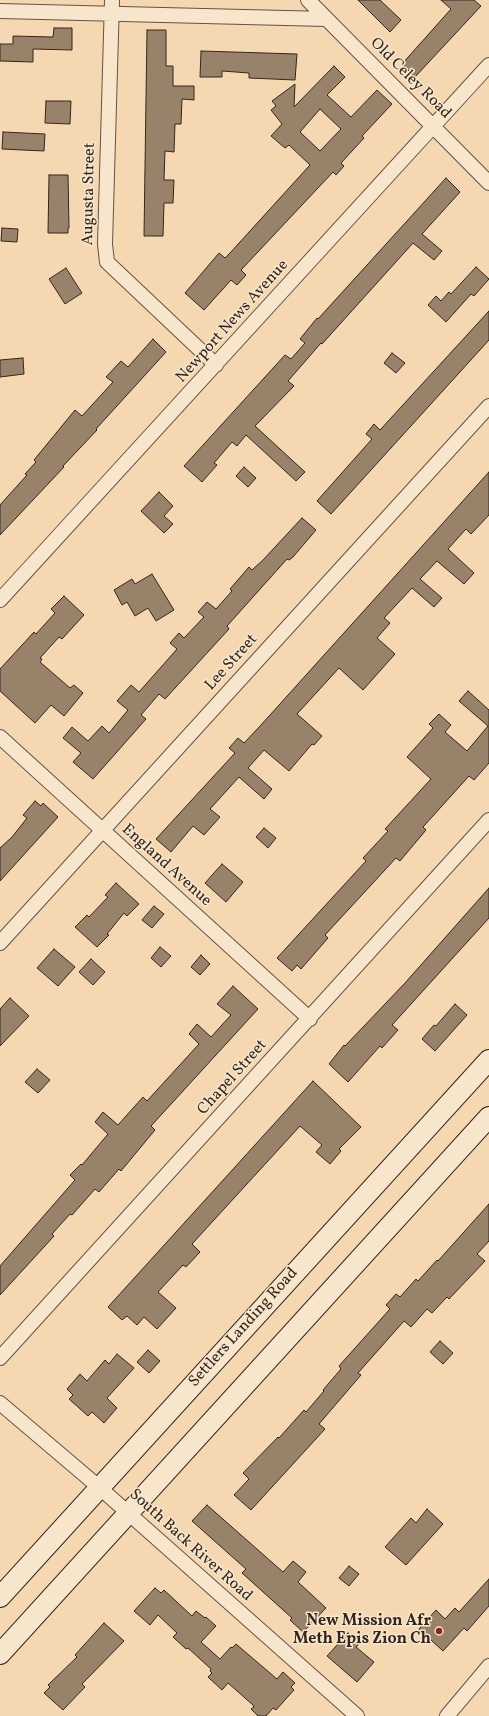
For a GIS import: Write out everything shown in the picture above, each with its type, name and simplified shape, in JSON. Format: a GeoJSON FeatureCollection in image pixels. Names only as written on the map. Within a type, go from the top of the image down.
{"type":"FeatureCollection","features":[{"type":"Feature","properties":{"kind":"main road","name":"Settlers Landing Road"},"geometry":{"type":"LineString","coordinates":[[0,1597],[489,1060]]}},
{"type":"Feature","properties":{"kind":"main road"},"geometry":{"type":"LineString","coordinates":[[0,1654],[489,1117]]}},
{"type":"Feature","properties":{"kind":"street","name":"Augusta Street"},"geometry":{"type":"LineString","coordinates":[[112,0],[105,244],[107,262],[216,365]]}},
{"type":"Feature","properties":{"kind":"street","name":"Old Celey Road"},"geometry":{"type":"LineString","coordinates":[[308,0],[489,183]]}},
{"type":"Feature","properties":{"kind":"street"},"geometry":{"type":"LineString","coordinates":[[0,11],[111,15],[326,19]]}},
{"type":"Feature","properties":{"kind":"street","name":"Newport News Avenue"},"geometry":{"type":"LineString","coordinates":[[0,600],[489,65]]}},
{"type":"Feature","properties":{"kind":"street","name":"Lee Street"},"geometry":{"type":"LineString","coordinates":[[0,944],[489,406]]}},
{"type":"Feature","properties":{"kind":"street","name":"England Avenue"},"geometry":{"type":"LineString","coordinates":[[0,737],[310,1019]]}},
{"type":"Feature","properties":{"kind":"street","name":"Chapel Street"},"geometry":{"type":"LineString","coordinates":[[0,1358],[310,1019],[489,820]]}},
{"type":"Feature","properties":{"kind":"street","name":"South Back River Road"},"geometry":{"type":"LineString","coordinates":[[0,1403],[100,1488],[357,1716]]}},
{"type":"Feature","properties":{"kind":"street"},"geometry":{"type":"LineString","coordinates":[[447,1716],[489,1666]]}},
{"type":"Feature","properties":{"kind":"building"},"geometry":{"type":"Polygon","coordinates":[[[358,0],[380,0],[401,20],[390,32],[358,0]]]}},
{"type":"Feature","properties":{"kind":"building"},"geometry":{"type":"Polygon","coordinates":[[[441,0],[474,0],[481,6],[415,77],[402,64],[451,9],[441,0]]]}},
{"type":"Feature","properties":{"kind":"building"},"geometry":{"type":"Polygon","coordinates":[[[54,28],[72,28],[72,50],[33,49],[33,62],[0,61],[0,44],[13,44],[13,36],[53,37],[54,28]]]}},
{"type":"Feature","properties":{"kind":"building"},"geometry":{"type":"Polygon","coordinates":[[[147,30],[166,30],[166,66],[173,66],[173,86],[194,86],[194,100],[182,99],[181,124],[175,124],[174,152],[165,151],[164,180],[174,180],[173,203],[164,203],[163,236],[144,236],[147,30]]]}},
{"type":"Feature","properties":{"kind":"building"},"geometry":{"type":"Polygon","coordinates":[[[201,51],[297,54],[295,80],[249,78],[249,73],[222,71],[222,77],[200,77],[201,51]]]}},
{"type":"Feature","properties":{"kind":"building"},"geometry":{"type":"Polygon","coordinates":[[[334,66],[345,77],[327,95],[351,117],[377,90],[392,104],[362,136],[364,138],[341,163],[344,166],[336,175],[333,172],[241,270],[246,275],[237,285],[231,280],[204,310],[185,293],[219,253],[225,258],[230,253],[310,165],[289,145],[285,148],[271,136],[282,124],[271,110],[276,106],[272,101],[295,84],[294,107],[334,66]],[[320,109],[300,132],[320,151],[341,129],[320,109]]]}},
{"type":"Feature","properties":{"kind":"building"},"geometry":{"type":"Polygon","coordinates":[[[46,101],[71,101],[70,124],[45,123],[46,101]]]}},
{"type":"Feature","properties":{"kind":"building"},"geometry":{"type":"Polygon","coordinates":[[[3,132],[45,134],[44,151],[2,149],[3,132]]]}},
{"type":"Feature","properties":{"kind":"building"},"geometry":{"type":"Polygon","coordinates":[[[49,175],[68,175],[68,233],[48,233],[49,175]]]}},
{"type":"Feature","properties":{"kind":"building"},"geometry":{"type":"Polygon","coordinates":[[[446,178],[460,192],[422,234],[442,251],[434,260],[413,243],[288,381],[294,386],[255,426],[305,472],[296,481],[246,435],[237,446],[232,442],[214,463],[217,465],[202,482],[184,466],[285,355],[291,359],[305,343],[300,339],[317,318],[318,319],[446,178]]]}},
{"type":"Feature","properties":{"kind":"building"},"geometry":{"type":"Polygon","coordinates":[[[2,228],[18,229],[17,242],[1,241],[2,228]]]}},
{"type":"Feature","properties":{"kind":"building"},"geometry":{"type":"Polygon","coordinates":[[[476,267],[489,279],[474,296],[471,294],[446,322],[428,305],[436,296],[441,301],[449,292],[451,294],[476,267]]]}},
{"type":"Feature","properties":{"kind":"building"},"geometry":{"type":"Polygon","coordinates":[[[66,268],[82,293],[65,304],[49,279],[66,268]]]}},
{"type":"Feature","properties":{"kind":"building"},"geometry":{"type":"Polygon","coordinates":[[[489,311],[489,340],[331,514],[317,501],[372,439],[366,434],[374,424],[380,430],[489,311]]]}},
{"type":"Feature","properties":{"kind":"building"},"geometry":{"type":"Polygon","coordinates":[[[153,339],[166,352],[63,466],[64,467],[0,535],[0,505],[27,475],[25,474],[36,462],[34,460],[75,410],[82,416],[113,382],[106,377],[121,361],[128,367],[153,339]]]}},
{"type":"Feature","properties":{"kind":"building"},"geometry":{"type":"Polygon","coordinates":[[[392,353],[405,363],[396,373],[384,363],[392,353]]]}},
{"type":"Feature","properties":{"kind":"building"},"geometry":{"type":"Polygon","coordinates":[[[23,358],[24,374],[0,377],[0,360],[23,358]]]}},
{"type":"Feature","properties":{"kind":"building"},"geometry":{"type":"Polygon","coordinates":[[[244,467],[256,478],[248,487],[236,476],[244,467]]]}},
{"type":"Feature","properties":{"kind":"building"},"geometry":{"type":"Polygon","coordinates":[[[489,472],[489,515],[471,534],[466,529],[448,549],[474,573],[464,584],[437,561],[420,579],[442,598],[434,607],[412,588],[384,618],[390,623],[377,638],[395,654],[363,690],[339,668],[297,714],[322,736],[314,745],[312,744],[289,771],[264,750],[248,768],[272,789],[264,799],[239,777],[210,809],[220,817],[204,835],[193,826],[171,852],[156,839],[235,753],[229,748],[238,738],[244,743],[261,725],[489,472]]]}},
{"type":"Feature","properties":{"kind":"building"},"geometry":{"type":"Polygon","coordinates":[[[159,492],[173,506],[164,516],[173,524],[164,533],[141,511],[159,492]]]}},
{"type":"Feature","properties":{"kind":"building"},"geometry":{"type":"Polygon","coordinates":[[[302,518],[316,530],[293,557],[289,560],[287,559],[227,626],[229,629],[165,699],[159,694],[141,715],[146,719],[93,779],[73,762],[81,753],[63,738],[72,727],[88,741],[102,726],[109,733],[128,710],[117,701],[131,685],[139,692],[177,649],[170,643],[179,633],[184,638],[204,617],[198,612],[207,602],[216,609],[232,591],[230,589],[249,567],[252,570],[263,560],[302,518]]]}},
{"type":"Feature","properties":{"kind":"building"},"geometry":{"type":"Polygon","coordinates":[[[152,574],[174,610],[156,621],[148,608],[135,616],[127,602],[122,605],[114,590],[132,579],[135,584],[152,574]]]}},
{"type":"Feature","properties":{"kind":"building"},"geometry":{"type":"Polygon","coordinates":[[[64,596],[84,615],[62,639],[59,637],[40,658],[42,659],[40,662],[70,688],[74,685],[83,693],[64,716],[51,705],[35,723],[0,691],[0,669],[34,632],[36,634],[55,613],[51,609],[64,596]]]}},
{"type":"Feature","properties":{"kind":"building"},"geometry":{"type":"Polygon","coordinates":[[[468,691],[489,710],[489,763],[474,780],[469,776],[423,827],[426,830],[400,861],[396,858],[325,935],[328,938],[301,969],[297,965],[292,971],[277,958],[366,861],[363,858],[388,831],[385,829],[431,779],[407,757],[433,728],[429,724],[439,714],[451,725],[445,732],[467,751],[488,726],[459,701],[468,691]]]}},
{"type":"Feature","properties":{"kind":"building"},"geometry":{"type":"Polygon","coordinates":[[[35,801],[41,806],[43,803],[58,817],[0,881],[0,848],[12,837],[27,818],[23,815],[35,801]]]}},
{"type":"Feature","properties":{"kind":"building"},"geometry":{"type":"Polygon","coordinates":[[[264,828],[276,838],[268,848],[256,837],[264,828]]]}},
{"type":"Feature","properties":{"kind":"building"},"geometry":{"type":"Polygon","coordinates":[[[222,864],[243,882],[226,902],[205,883],[222,864]]]}},
{"type":"Feature","properties":{"kind":"building"},"geometry":{"type":"Polygon","coordinates":[[[116,883],[139,904],[127,916],[124,913],[107,934],[109,935],[97,947],[75,927],[87,915],[89,917],[108,897],[105,895],[116,883]]]}},
{"type":"Feature","properties":{"kind":"building"},"geometry":{"type":"Polygon","coordinates":[[[489,888],[489,918],[392,1025],[398,1030],[382,1048],[380,1046],[348,1082],[329,1064],[344,1045],[345,1046],[405,983],[489,888]]]}},
{"type":"Feature","properties":{"kind":"building"},"geometry":{"type":"Polygon","coordinates":[[[154,906],[164,914],[152,928],[142,920],[154,906]]]}},
{"type":"Feature","properties":{"kind":"building"},"geometry":{"type":"Polygon","coordinates":[[[160,947],[171,956],[161,967],[151,958],[160,947]]]}},
{"type":"Feature","properties":{"kind":"building"},"geometry":{"type":"Polygon","coordinates":[[[54,949],[75,967],[58,986],[37,968],[54,949]]]}},
{"type":"Feature","properties":{"kind":"building"},"geometry":{"type":"Polygon","coordinates":[[[201,955],[210,964],[200,975],[191,967],[201,955]]]}},
{"type":"Feature","properties":{"kind":"building"},"geometry":{"type":"Polygon","coordinates":[[[91,959],[105,972],[93,985],[79,972],[91,959]]]}},
{"type":"Feature","properties":{"kind":"building"},"geometry":{"type":"Polygon","coordinates":[[[233,986],[258,1009],[151,1126],[155,1130],[121,1171],[119,1169],[99,1192],[95,1189],[72,1215],[70,1214],[52,1234],[54,1236],[0,1295],[0,1266],[75,1180],[70,1175],[81,1164],[82,1165],[108,1134],[95,1122],[103,1112],[118,1125],[143,1097],[147,1101],[199,1044],[189,1034],[197,1024],[211,1037],[231,1015],[217,1004],[233,986]]]}},
{"type":"Feature","properties":{"kind":"building"},"geometry":{"type":"Polygon","coordinates":[[[10,998],[29,1016],[0,1046],[0,1009],[10,998]]]}},
{"type":"Feature","properties":{"kind":"building"},"geometry":{"type":"Polygon","coordinates":[[[455,1004],[467,1015],[435,1051],[422,1039],[434,1025],[436,1026],[455,1004]]]}},
{"type":"Feature","properties":{"kind":"building"},"geometry":{"type":"Polygon","coordinates":[[[37,1069],[50,1080],[38,1093],[25,1082],[37,1069]]]}},
{"type":"Feature","properties":{"kind":"building"},"geometry":{"type":"Polygon","coordinates":[[[313,1081],[361,1127],[339,1149],[341,1151],[330,1164],[316,1152],[322,1145],[300,1126],[192,1244],[200,1252],[186,1267],[183,1265],[158,1292],[176,1308],[157,1329],[144,1317],[137,1325],[127,1316],[122,1320],[108,1307],[313,1081]]]}},
{"type":"Feature","properties":{"kind":"building"},"geometry":{"type":"Polygon","coordinates":[[[489,1204],[489,1241],[477,1254],[485,1261],[449,1299],[447,1297],[432,1313],[427,1309],[411,1327],[404,1321],[358,1373],[361,1375],[319,1424],[325,1429],[251,1510],[234,1495],[249,1479],[243,1473],[278,1437],[279,1438],[304,1410],[306,1412],[324,1391],[323,1390],[341,1369],[339,1366],[390,1309],[386,1305],[396,1294],[400,1297],[416,1279],[418,1281],[489,1204]]]}},
{"type":"Feature","properties":{"kind":"building"},"geometry":{"type":"Polygon","coordinates":[[[440,1341],[453,1353],[443,1364],[430,1352],[440,1341]]]}},
{"type":"Feature","properties":{"kind":"building"},"geometry":{"type":"Polygon","coordinates":[[[148,1350],[160,1361],[149,1373],[137,1362],[148,1350]]]}},
{"type":"Feature","properties":{"kind":"building"},"geometry":{"type":"Polygon","coordinates":[[[117,1354],[134,1368],[107,1398],[117,1408],[104,1423],[92,1412],[88,1416],[69,1399],[73,1395],[67,1389],[80,1374],[87,1381],[105,1360],[109,1364],[117,1354]]]}},
{"type":"Feature","properties":{"kind":"building"},"geometry":{"type":"Polygon","coordinates":[[[207,1505],[283,1572],[293,1561],[306,1572],[298,1582],[326,1608],[303,1632],[290,1620],[292,1618],[242,1573],[246,1569],[192,1521],[207,1505]]]}},
{"type":"Feature","properties":{"kind":"building"},"geometry":{"type":"Polygon","coordinates":[[[427,1509],[443,1524],[406,1565],[385,1547],[411,1518],[416,1523],[427,1509]]]}},
{"type":"Feature","properties":{"kind":"building"},"geometry":{"type":"Polygon","coordinates":[[[349,1566],[359,1574],[349,1586],[339,1578],[349,1566]]]}},
{"type":"Feature","properties":{"kind":"building"},"geometry":{"type":"Polygon","coordinates":[[[489,1579],[489,1606],[467,1631],[464,1628],[443,1651],[419,1629],[436,1610],[445,1619],[455,1608],[459,1612],[489,1579]]]}},
{"type":"Feature","properties":{"kind":"building"},"geometry":{"type":"Polygon","coordinates":[[[155,1588],[161,1593],[164,1590],[192,1616],[196,1611],[216,1626],[201,1642],[220,1659],[231,1647],[232,1648],[236,1644],[277,1679],[283,1672],[295,1683],[291,1687],[294,1690],[276,1710],[273,1708],[266,1716],[258,1716],[251,1709],[254,1707],[253,1705],[228,1683],[222,1690],[208,1677],[212,1673],[210,1671],[211,1669],[188,1648],[186,1649],[173,1637],[177,1633],[158,1615],[150,1625],[134,1611],[155,1588]]]}},
{"type":"Feature","properties":{"kind":"building"},"geometry":{"type":"Polygon","coordinates":[[[104,1623],[124,1641],[82,1684],[85,1687],[63,1710],[44,1693],[50,1687],[48,1685],[77,1657],[75,1655],[104,1623]]]}},
{"type":"Feature","properties":{"kind":"building"},"geometry":{"type":"Polygon","coordinates":[[[348,1633],[360,1643],[356,1647],[374,1662],[357,1682],[327,1656],[348,1633]]]}},
{"type":"Feature","properties":{"kind":"place","name":"New Mission Afr Meth Epis Zion Ch"},"geometry":{"type":"Point","coordinates":[439,1631]}}]}
